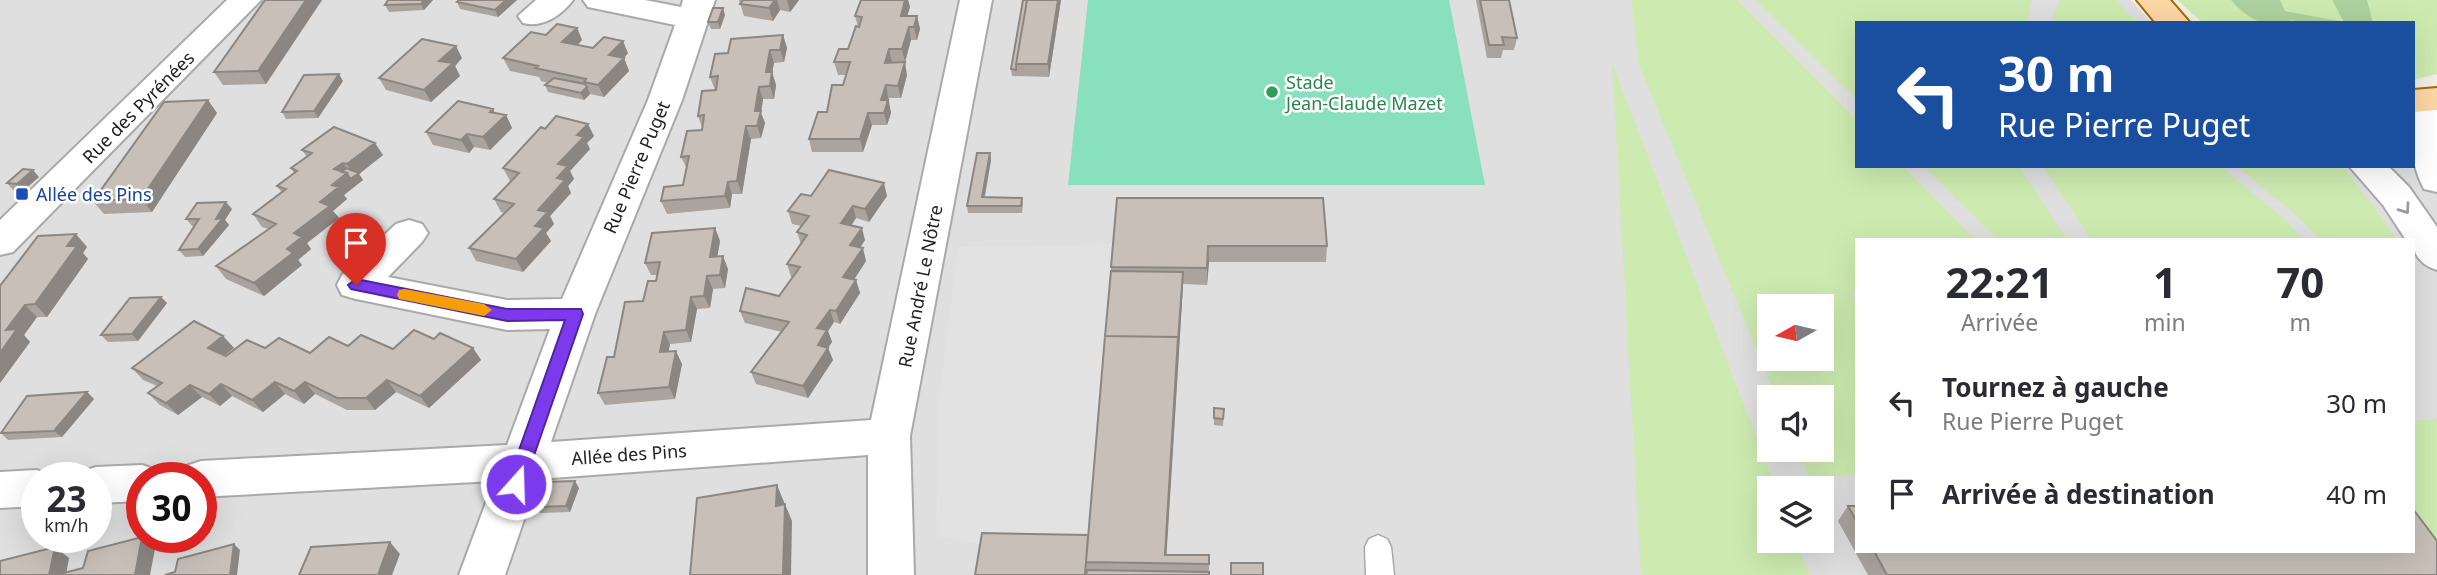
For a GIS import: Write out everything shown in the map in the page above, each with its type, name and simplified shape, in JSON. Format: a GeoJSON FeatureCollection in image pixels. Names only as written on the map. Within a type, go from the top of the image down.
{"type":"FeatureCollection","features":[{"type":"Feature","properties":{"kind":"main road"},"geometry":{"type":"LineString","coordinates":[[2152,0],[2172,21]]}},
{"type":"Feature","properties":{"kind":"street","name":"Rue des Pyrénées"},"geometry":{"type":"LineString","coordinates":[[0,242],[245,0]]}},
{"type":"Feature","properties":{"kind":"street","name":"Rue Pierre Puget"},"geometry":{"type":"LineString","coordinates":[[482,575],[575,314],[665,100],[695,9],[599,0]]}},
{"type":"Feature","properties":{"kind":"street","name":"Rue André Le Nôtre"},"geometry":{"type":"LineString","coordinates":[[891,575],[889,436],[976,0]]}},
{"type":"Feature","properties":{"kind":"street"},"geometry":{"type":"LineString","coordinates":[[2429,100],[2422,136],[2437,180]]}},
{"type":"Feature","properties":{"kind":"street"},"geometry":{"type":"LineString","coordinates":[[2369,168],[2396,196],[2437,256]]}},
{"type":"Feature","properties":{"kind":"street"},"geometry":{"type":"LineString","coordinates":[[409,233],[356,285],[507,315],[575,314]]}},
{"type":"Feature","properties":{"kind":"street","name":"Allée des Pins"},"geometry":{"type":"LineString","coordinates":[[217,478],[524,462],[889,436]]}},
{"type":"Feature","properties":{"kind":"street"},"geometry":{"type":"LineString","coordinates":[[0,490],[21,489]]}},
{"type":"Feature","properties":{"kind":"lane"},"geometry":{"type":"LineString","coordinates":[[1378,547],[1380,575]]}},
{"type":"Feature","properties":{"kind":"shaded area"},"geometry":{"type":"Polygon","coordinates":[[[0,0],[2131,0],[2150,21],[1855,21],[1855,168],[2415,168],[2415,124],[2437,130],[2437,575],[0,575],[0,0]]]}},
{"type":"Feature","properties":{"kind":"shaded area"},"geometry":{"type":"Polygon","coordinates":[[[1115,244],[1089,547],[985,545],[936,536],[939,399],[958,247],[1115,244]]]}},
{"type":"Feature","properties":{"kind":"green space","name":"Stade Jean-Claude Mazet"},"geometry":{"type":"Polygon","coordinates":[[[1088,0],[1449,0],[1485,185],[1068,185],[1088,0]]]}},
{"type":"Feature","properties":{"kind":"green space"},"geometry":{"type":"Polygon","coordinates":[[[1631,0],[1737,0],[1855,118],[1855,168],[1905,168],[1974,238],[1855,238],[1855,293],[1852,294],[1855,300],[1855,475],[1809,476],[1802,462],[1834,462],[1834,385],[1771,385],[1765,371],[1834,371],[1834,294],[1757,294],[1757,351],[1639,65],[1631,0]]]}},
{"type":"Feature","properties":{"kind":"green space"},"geometry":{"type":"Polygon","coordinates":[[[1755,0],[2032,0],[2027,21],[1855,21],[1855,98],[1755,0]]]}},
{"type":"Feature","properties":{"kind":"green space"},"geometry":{"type":"Polygon","coordinates":[[[2060,0],[2116,0],[2138,21],[2056,21],[2052,18],[2060,0]]]}},
{"type":"Feature","properties":{"kind":"green space"},"geometry":{"type":"Polygon","coordinates":[[[2177,0],[2437,0],[2437,74],[2415,80],[2415,21],[2201,21],[2177,0]]]}},
{"type":"Feature","properties":{"kind":"green space"},"geometry":{"type":"Polygon","coordinates":[[[2231,0],[2280,0],[2285,11],[2339,21],[2258,21],[2243,12],[2231,0]]]}},
{"type":"Feature","properties":{"kind":"green space"},"geometry":{"type":"Polygon","coordinates":[[[2332,0],[2367,0],[2372,21],[2343,21],[2332,0]]]}},
{"type":"Feature","properties":{"kind":"green space"},"geometry":{"type":"Polygon","coordinates":[[[1612,63],[1757,439],[1757,462],[1766,462],[1771,476],[1757,476],[1757,553],[1801,553],[1809,575],[1641,575],[1612,63]]]}},
{"type":"Feature","properties":{"kind":"green space"},"geometry":{"type":"Polygon","coordinates":[[[1926,168],[2020,168],[2066,238],[1996,238],[1926,168]]]}},
{"type":"Feature","properties":{"kind":"green space"},"geometry":{"type":"Polygon","coordinates":[[[2044,168],[2222,168],[2287,221],[2301,238],[2090,238],[2044,168]]]}},
{"type":"Feature","properties":{"kind":"green space"},"geometry":{"type":"Polygon","coordinates":[[[2238,168],[2344,168],[2397,238],[2319,238],[2295,214],[2238,168]]]}},
{"type":"Feature","properties":{"kind":"green space"},"geometry":{"type":"Polygon","coordinates":[[[2437,419],[2437,573],[2415,544],[2415,421],[2437,419]]]}},
{"type":"Feature","properties":{"kind":"building"},"geometry":{"type":"Polygon","coordinates":[[[265,0],[306,0],[258,71],[214,72],[265,0]]]}},
{"type":"Feature","properties":{"kind":"building"},"geometry":{"type":"Polygon","coordinates":[[[388,0],[424,0],[421,4],[385,5],[388,0]]]}},
{"type":"Feature","properties":{"kind":"building"},"geometry":{"type":"Polygon","coordinates":[[[506,0],[495,10],[457,2],[506,0]]]}},
{"type":"Feature","properties":{"kind":"building"},"geometry":{"type":"Polygon","coordinates":[[[743,0],[775,0],[769,8],[740,4],[743,0]]]}},
{"type":"Feature","properties":{"kind":"building"},"geometry":{"type":"Polygon","coordinates":[[[861,0],[905,0],[901,16],[917,16],[914,27],[909,27],[902,49],[889,49],[885,63],[905,62],[898,86],[886,85],[881,100],[888,100],[884,113],[868,113],[860,139],[809,139],[818,112],[827,112],[832,85],[843,85],[850,62],[834,62],[839,49],[848,49],[856,26],[859,27],[862,17],[855,16],[861,0]]]}},
{"type":"Feature","properties":{"kind":"building"},"geometry":{"type":"Polygon","coordinates":[[[1023,0],[1027,0],[1016,70],[1011,69],[1023,0]]]}},
{"type":"Feature","properties":{"kind":"building"},"geometry":{"type":"Polygon","coordinates":[[[1027,0],[1058,0],[1048,64],[1016,64],[1027,0]]]}},
{"type":"Feature","properties":{"kind":"building"},"geometry":{"type":"Polygon","coordinates":[[[1480,0],[1509,0],[1517,38],[1502,37],[1504,45],[1489,45],[1480,0]]]}},
{"type":"Feature","properties":{"kind":"building"},"geometry":{"type":"Polygon","coordinates":[[[713,8],[723,8],[718,22],[708,22],[713,8]]]}},
{"type":"Feature","properties":{"kind":"building"},"geometry":{"type":"Polygon","coordinates":[[[557,24],[577,28],[562,42],[593,48],[604,37],[623,41],[609,55],[624,58],[598,85],[584,82],[586,79],[503,58],[531,32],[546,35],[557,24]]]}},
{"type":"Feature","properties":{"kind":"building"},"geometry":{"type":"Polygon","coordinates":[[[783,35],[780,50],[770,50],[766,72],[772,72],[770,86],[759,87],[755,111],[761,111],[757,126],[746,126],[737,181],[728,182],[725,196],[661,201],[664,187],[683,185],[689,156],[681,157],[687,131],[702,130],[704,115],[698,116],[702,91],[716,90],[718,76],[710,77],[715,54],[728,53],[731,39],[783,35]]]}},
{"type":"Feature","properties":{"kind":"building"},"geometry":{"type":"Polygon","coordinates":[[[422,39],[456,46],[439,61],[453,63],[424,90],[379,78],[422,39]]]}},
{"type":"Feature","properties":{"kind":"building"},"geometry":{"type":"Polygon","coordinates":[[[339,74],[314,111],[282,112],[304,75],[339,74]]]}},
{"type":"Feature","properties":{"kind":"building"},"geometry":{"type":"Polygon","coordinates":[[[554,78],[585,84],[587,87],[581,93],[545,85],[554,78]]]}},
{"type":"Feature","properties":{"kind":"building"},"geometry":{"type":"Polygon","coordinates":[[[208,100],[141,199],[93,201],[164,102],[208,100]]]}},
{"type":"Feature","properties":{"kind":"building"},"geometry":{"type":"Polygon","coordinates":[[[458,101],[493,109],[490,112],[506,115],[483,137],[467,134],[461,140],[426,132],[458,101]]]}},
{"type":"Feature","properties":{"kind":"building"},"geometry":{"type":"Polygon","coordinates":[[[556,116],[588,124],[577,135],[584,137],[558,164],[568,166],[557,178],[565,180],[538,210],[548,212],[535,226],[544,228],[516,259],[469,248],[514,204],[494,199],[519,173],[503,168],[541,127],[545,129],[556,116]]]}},
{"type":"Feature","properties":{"kind":"building"},"geometry":{"type":"Polygon","coordinates":[[[334,127],[375,143],[347,164],[343,163],[334,169],[347,173],[332,185],[339,187],[320,202],[330,206],[294,233],[302,237],[287,249],[293,253],[254,283],[216,266],[276,224],[253,214],[286,189],[277,186],[297,171],[291,168],[312,153],[302,150],[334,127]]]}},
{"type":"Feature","properties":{"kind":"building"},"geometry":{"type":"Polygon","coordinates":[[[977,153],[990,153],[982,197],[1022,198],[1021,206],[967,206],[977,153]]]}},
{"type":"Feature","properties":{"kind":"building"},"geometry":{"type":"Polygon","coordinates":[[[346,168],[359,173],[350,179],[347,173],[342,172],[346,168]]]}},
{"type":"Feature","properties":{"kind":"building"},"geometry":{"type":"Polygon","coordinates":[[[23,169],[33,170],[17,184],[7,183],[23,169]]]}},
{"type":"Feature","properties":{"kind":"building"},"geometry":{"type":"Polygon","coordinates":[[[829,170],[884,183],[865,209],[853,206],[841,223],[862,228],[850,245],[863,248],[843,277],[856,280],[836,311],[830,310],[817,328],[827,330],[818,345],[828,348],[803,386],[751,372],[789,322],[740,311],[746,288],[779,296],[800,267],[787,264],[807,235],[797,232],[809,216],[788,211],[801,194],[811,196],[829,170]]]}},
{"type":"Feature","properties":{"kind":"building"},"geometry":{"type":"Polygon","coordinates":[[[1117,198],[1323,198],[1327,246],[1208,246],[1207,268],[1111,267],[1117,198]]]}},
{"type":"Feature","properties":{"kind":"building"},"geometry":{"type":"Polygon","coordinates":[[[226,202],[216,219],[223,218],[198,249],[179,250],[199,219],[186,219],[197,203],[226,202]]]}},
{"type":"Feature","properties":{"kind":"building"},"geometry":{"type":"Polygon","coordinates":[[[715,228],[710,257],[723,256],[720,275],[707,276],[704,296],[691,297],[686,330],[664,332],[660,352],[676,351],[669,387],[598,393],[607,357],[614,357],[625,302],[643,301],[648,281],[656,281],[660,262],[645,263],[652,233],[715,228]]]}},
{"type":"Feature","properties":{"kind":"building"},"geometry":{"type":"Polygon","coordinates":[[[76,234],[67,246],[77,246],[35,304],[25,305],[6,330],[17,329],[0,353],[0,286],[38,236],[76,234]]]}},
{"type":"Feature","properties":{"kind":"building"},"geometry":{"type":"Polygon","coordinates":[[[1111,271],[1183,272],[1178,341],[1178,337],[1105,336],[1111,271]]]}},
{"type":"Feature","properties":{"kind":"building"},"geometry":{"type":"Polygon","coordinates":[[[161,297],[132,334],[101,335],[130,298],[161,297]]]}},
{"type":"Feature","properties":{"kind":"building"},"geometry":{"type":"Polygon","coordinates":[[[194,321],[223,336],[208,348],[226,356],[247,340],[265,348],[279,338],[310,353],[329,337],[348,346],[361,335],[393,349],[414,330],[434,339],[440,333],[473,348],[420,396],[387,380],[366,398],[337,398],[305,382],[294,391],[275,382],[252,400],[221,384],[209,394],[190,385],[166,403],[148,393],[162,383],[132,368],[194,321]]]}},
{"type":"Feature","properties":{"kind":"building"},"geometry":{"type":"Polygon","coordinates":[[[1105,336],[1178,337],[1165,555],[1209,555],[1209,564],[1086,562],[1105,336]]]}},
{"type":"Feature","properties":{"kind":"building"},"geometry":{"type":"Polygon","coordinates":[[[87,392],[54,431],[1,433],[27,396],[87,392]]]}},
{"type":"Feature","properties":{"kind":"building"},"geometry":{"type":"Polygon","coordinates":[[[1214,408],[1224,409],[1223,419],[1214,418],[1214,408]]]}},
{"type":"Feature","properties":{"kind":"building"},"geometry":{"type":"Polygon","coordinates":[[[575,481],[566,506],[535,507],[543,482],[575,481]]]}},
{"type":"Feature","properties":{"kind":"building"},"geometry":{"type":"Polygon","coordinates":[[[777,485],[776,506],[785,504],[783,575],[690,575],[697,498],[777,485]]]}},
{"type":"Feature","properties":{"kind":"building"},"geometry":{"type":"Polygon","coordinates":[[[1848,506],[1855,506],[1855,518],[1848,506]]]}},
{"type":"Feature","properties":{"kind":"building"},"geometry":{"type":"Polygon","coordinates":[[[2415,512],[2437,541],[2437,575],[1887,575],[1875,553],[2415,553],[2415,512]]]}},
{"type":"Feature","properties":{"kind":"building"},"geometry":{"type":"Polygon","coordinates":[[[982,533],[1088,535],[1085,575],[975,575],[982,533]]]}},
{"type":"Feature","properties":{"kind":"building"},"geometry":{"type":"Polygon","coordinates":[[[126,541],[126,553],[139,553],[135,575],[56,575],[83,568],[87,553],[112,553],[112,545],[126,541]]]}},
{"type":"Feature","properties":{"kind":"building"},"geometry":{"type":"Polygon","coordinates":[[[390,542],[378,575],[299,575],[311,547],[390,542]]]}},
{"type":"Feature","properties":{"kind":"building"},"geometry":{"type":"Polygon","coordinates":[[[234,544],[230,575],[165,575],[175,572],[178,559],[200,553],[217,553],[217,549],[234,544]]]}},
{"type":"Feature","properties":{"kind":"building"},"geometry":{"type":"Polygon","coordinates":[[[31,553],[54,553],[49,575],[0,575],[0,561],[31,553]]]}},
{"type":"Feature","properties":{"kind":"building"},"geometry":{"type":"Polygon","coordinates":[[[1231,563],[1263,563],[1263,575],[1231,575],[1231,563]]]}},
{"type":"Feature","properties":{"kind":"building"},"geometry":{"type":"Polygon","coordinates":[[[1087,570],[1209,572],[1209,575],[1086,575],[1087,570]]]}},
{"type":"Feature","properties":{"kind":"slow traffic"},"geometry":{"type":"LineString","coordinates":[[405,295],[484,310]]}},
{"type":"Feature","properties":{"kind":"place","name":"Stade Jean-Claude Mazet"},"geometry":{"type":"Point","coordinates":[1272,92]}},
{"type":"Feature","properties":{"kind":"place","name":"Allée des Pins"},"geometry":{"type":"Point","coordinates":[22,194]}},
{"type":"Feature","properties":{"kind":"route"},"geometry":{"type":"LineString","coordinates":[[356,285],[507,315],[575,314],[516,484]]}}]}
